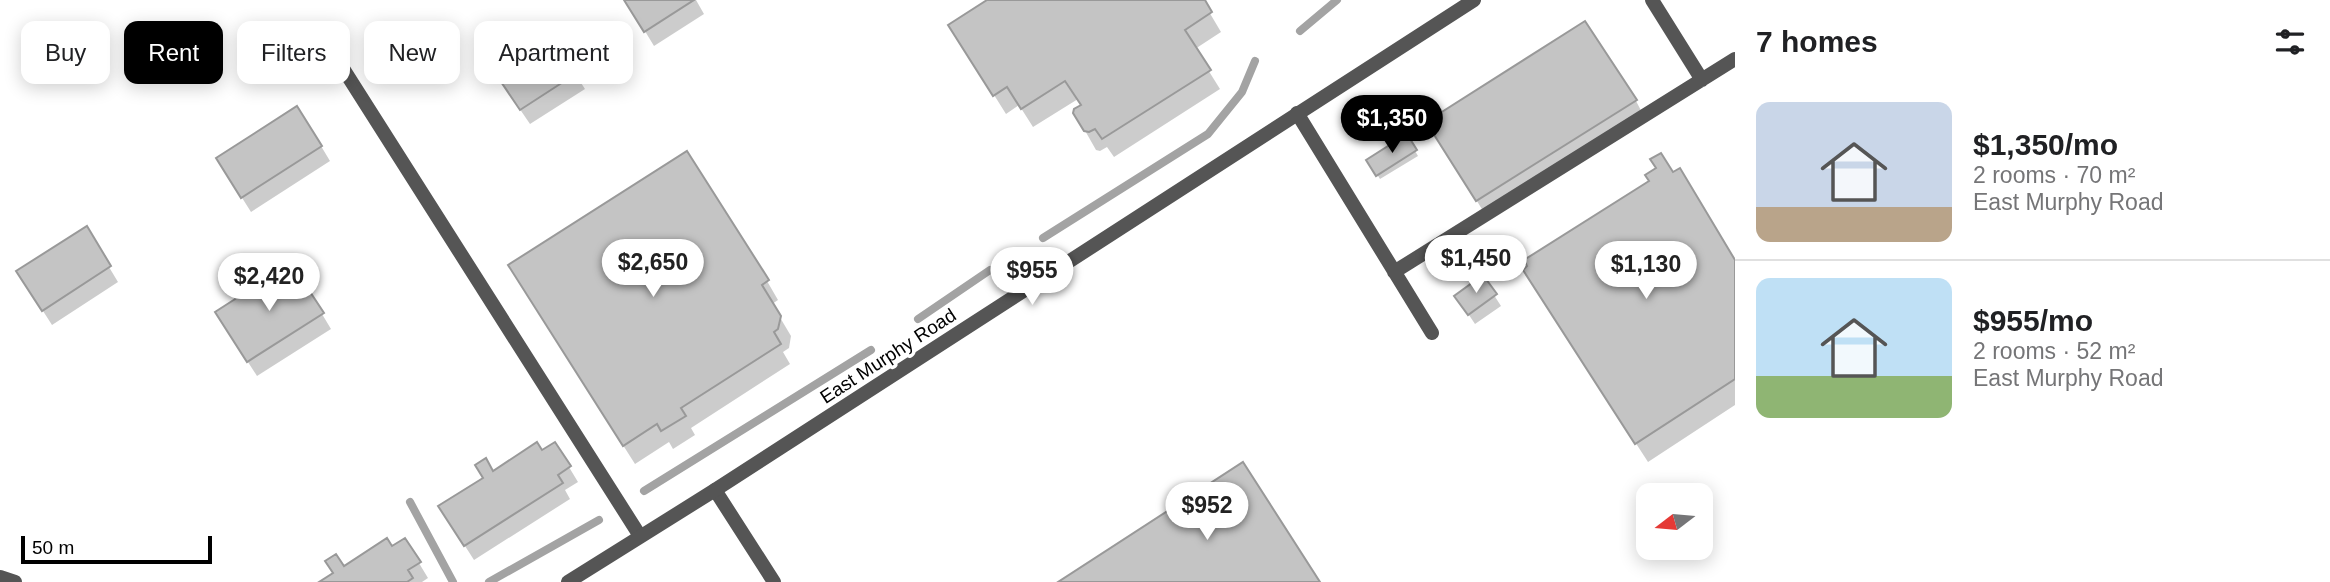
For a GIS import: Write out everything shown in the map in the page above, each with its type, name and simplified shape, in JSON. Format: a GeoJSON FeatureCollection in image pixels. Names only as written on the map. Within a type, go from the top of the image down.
{"type":"FeatureCollection","features":[{"type":"Feature","properties":{"kind":"street","name":"East Murphy Road"},"geometry":{"type":"LineString","coordinates":[[568,582],[1474,0]]}},
{"type":"Feature","properties":{"kind":"street"},"geometry":{"type":"LineString","coordinates":[[1652,0],[1702,80]]}},
{"type":"Feature","properties":{"kind":"street"},"geometry":{"type":"LineString","coordinates":[[1394,272],[1735,59]]}},
{"type":"Feature","properties":{"kind":"street"},"geometry":{"type":"LineString","coordinates":[[350,79],[640,536]]}},
{"type":"Feature","properties":{"kind":"street"},"geometry":{"type":"LineString","coordinates":[[1297,113],[1432,333]]}},
{"type":"Feature","properties":{"kind":"street"},"geometry":{"type":"LineString","coordinates":[[715,490],[774,582]]}},
{"type":"Feature","properties":{"kind":"street"},"geometry":{"type":"LineString","coordinates":[[0,577],[15,582]]}},
{"type":"Feature","properties":{"kind":"building"},"geometry":{"type":"Polygon","coordinates":[[[624,0],[694,0],[644,32],[624,0]]]}},
{"type":"Feature","properties":{"kind":"building"},"geometry":{"type":"Polygon","coordinates":[[[987,0],[1205,0],[1212,12],[1185,30],[1211,70],[1102,139],[1095,129],[1084,131],[1073,113],[1074,109],[1081,105],[1065,81],[1021,109],[1007,87],[993,96],[948,25],[987,0]]]}},
{"type":"Feature","properties":{"kind":"building"},"geometry":{"type":"Polygon","coordinates":[[[1585,21],[1637,100],[1476,201],[1426,122],[1585,21]]]}},
{"type":"Feature","properties":{"kind":"building"},"geometry":{"type":"Polygon","coordinates":[[[502,84],[560,84],[520,110],[502,84]]]}},
{"type":"Feature","properties":{"kind":"building"},"geometry":{"type":"Polygon","coordinates":[[[297,106],[322,146],[241,198],[216,158],[297,106]]]}},
{"type":"Feature","properties":{"kind":"building"},"geometry":{"type":"Polygon","coordinates":[[[1407,134],[1417,150],[1376,176],[1366,160],[1407,134]]]}},
{"type":"Feature","properties":{"kind":"building"},"geometry":{"type":"Polygon","coordinates":[[[687,151],[769,280],[762,285],[781,316],[778,329],[774,332],[781,344],[681,408],[686,416],[661,431],[657,424],[623,446],[508,265],[687,151]]]}},
{"type":"Feature","properties":{"kind":"building"},"geometry":{"type":"Polygon","coordinates":[[[1661,153],[1673,172],[1680,168],[1735,260],[1735,379],[1635,444],[1523,270],[1527,266],[1524,260],[1649,181],[1645,175],[1656,168],[1650,159],[1661,153]]]}},
{"type":"Feature","properties":{"kind":"building"},"geometry":{"type":"Polygon","coordinates":[[[87,226],[111,266],[42,311],[16,271],[87,226]]]}},
{"type":"Feature","properties":{"kind":"building"},"geometry":{"type":"Polygon","coordinates":[[[291,263],[324,313],[247,362],[215,312],[291,263]]]}},
{"type":"Feature","properties":{"kind":"building"},"geometry":{"type":"Polygon","coordinates":[[[1483,275],[1497,294],[1468,315],[1454,296],[1483,275]]]}},
{"type":"Feature","properties":{"kind":"building"},"geometry":{"type":"Polygon","coordinates":[[[537,442],[542,450],[555,442],[571,466],[558,475],[563,483],[464,546],[438,506],[483,478],[475,465],[486,458],[493,471],[537,442]]]}},
{"type":"Feature","properties":{"kind":"building"},"geometry":{"type":"Polygon","coordinates":[[[1243,462],[1320,582],[1058,582],[1243,462]]]}},
{"type":"Feature","properties":{"kind":"building"},"geometry":{"type":"Polygon","coordinates":[[[387,538],[392,546],[405,538],[421,562],[408,570],[413,578],[407,582],[319,582],[333,573],[325,561],[336,554],[344,566],[387,538]]]}},
{"type":"Feature","properties":{"kind":"waterway"},"geometry":{"type":"LineString","coordinates":[[1300,31],[1337,0]]}},
{"type":"Feature","properties":{"kind":"waterway"},"geometry":{"type":"LineString","coordinates":[[1043,238],[1208,134],[1242,92],[1255,61]]}},
{"type":"Feature","properties":{"kind":"waterway"},"geometry":{"type":"LineString","coordinates":[[918,319],[990,270]]}},
{"type":"Feature","properties":{"kind":"waterway"},"geometry":{"type":"LineString","coordinates":[[644,491],[871,350]]}},
{"type":"Feature","properties":{"kind":"waterway"},"geometry":{"type":"LineString","coordinates":[[410,502],[453,582]]}},
{"type":"Feature","properties":{"kind":"waterway"},"geometry":{"type":"LineString","coordinates":[[489,582],[599,520]]}}]}
